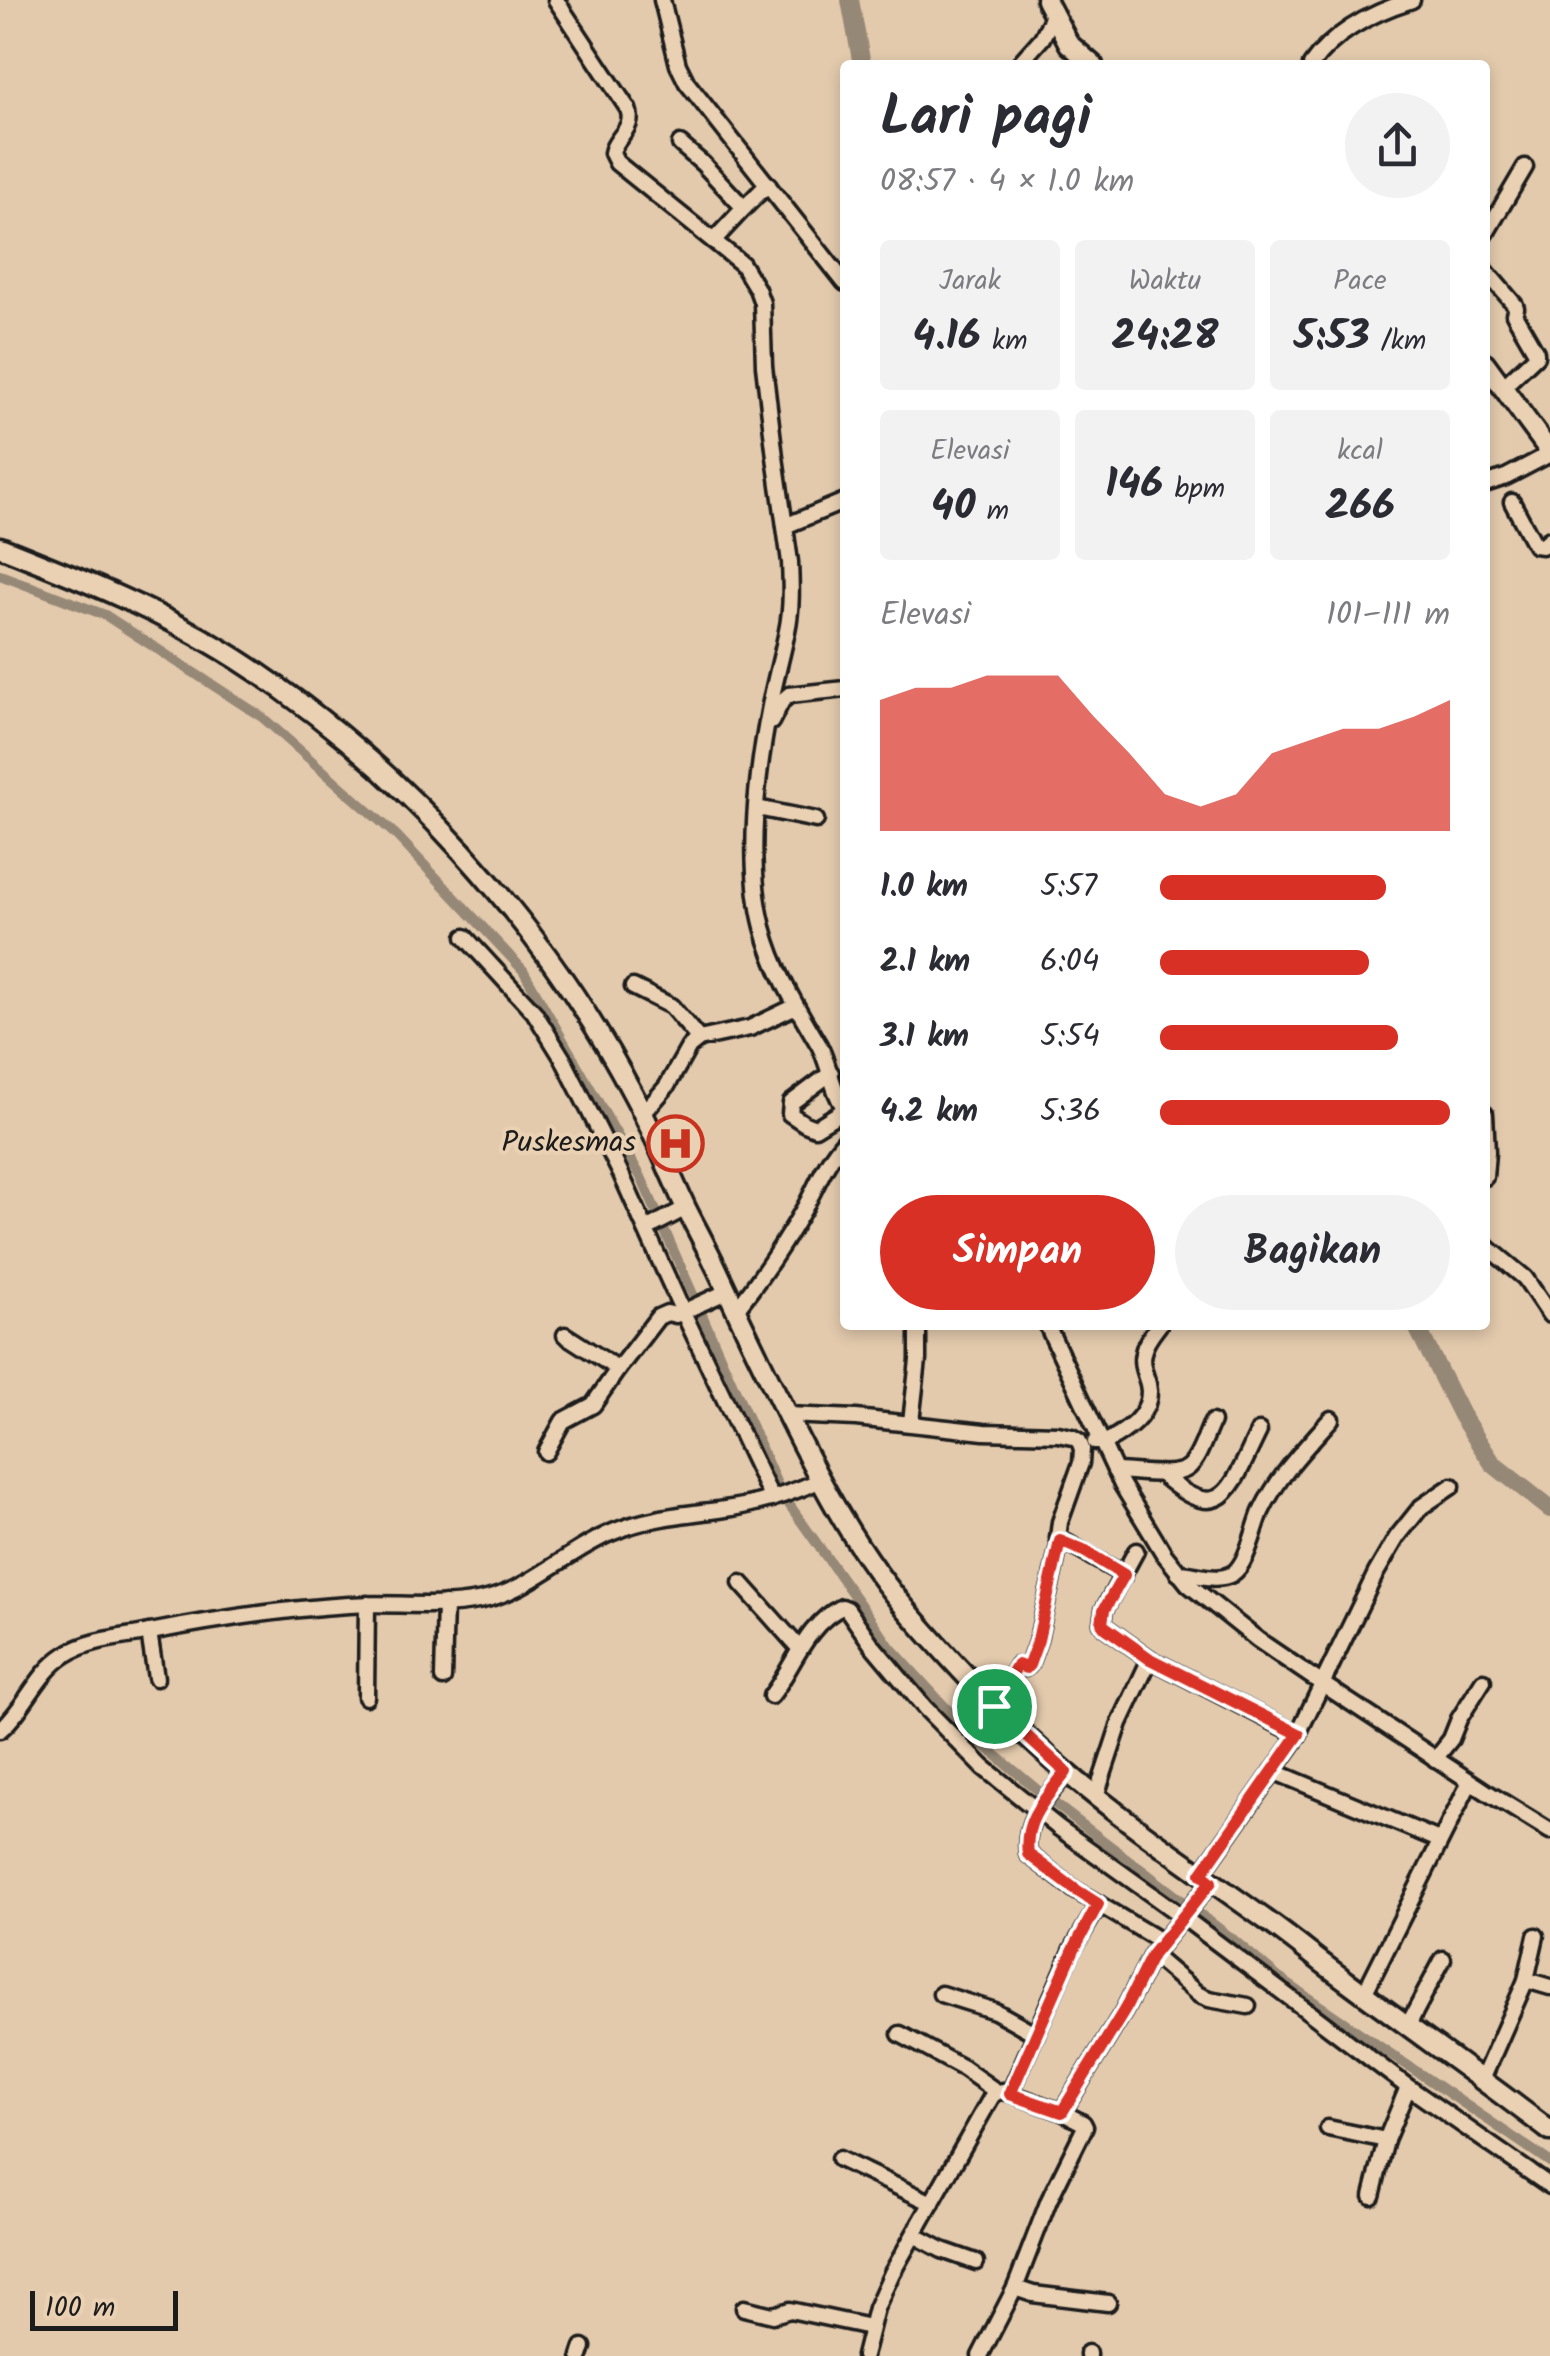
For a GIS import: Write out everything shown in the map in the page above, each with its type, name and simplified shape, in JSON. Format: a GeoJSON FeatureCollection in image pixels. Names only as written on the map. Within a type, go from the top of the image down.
{"type":"FeatureCollection","features":[{"type":"Feature","properties":{"kind":"main road"},"geometry":{"type":"LineString","coordinates":[[1050,8],[1069,44],[1087,60]]}},
{"type":"Feature","properties":{"kind":"main road"},"geometry":{"type":"LineString","coordinates":[[1490,369],[1548,447]]}},
{"type":"Feature","properties":{"kind":"main road"},"geometry":{"type":"LineString","coordinates":[[0,547],[158,615],[202,639],[272,684],[348,743],[434,822],[518,916],[576,998],[644,1114],[682,1210],[787,1415],[813,1484],[888,1586],[958,1670],[1061,1780],[1096,1796],[1205,1882],[1408,2025],[1550,2132]]}},
{"type":"Feature","properties":{"kind":"street"},"geometry":{"type":"LineString","coordinates":[[556,0],[631,116],[629,126],[613,149],[617,163],[742,264],[758,288],[762,303],[766,380],[790,562],[790,608],[775,678],[756,808],[760,912],[767,941],[831,1073],[840,1100]]}},
{"type":"Feature","properties":{"kind":"street"},"geometry":{"type":"LineString","coordinates":[[662,0],[678,65],[687,83],[840,277]]}},
{"type":"Feature","properties":{"kind":"street"},"geometry":{"type":"LineString","coordinates":[[1315,60],[1328,45],[1357,24],[1412,0]]}},
{"type":"Feature","properties":{"kind":"street"},"geometry":{"type":"LineString","coordinates":[[1022,60],[1042,38],[1050,8]]}},
{"type":"Feature","properties":{"kind":"street"},"geometry":{"type":"LineString","coordinates":[[680,144],[744,208]]}},
{"type":"Feature","properties":{"kind":"street"},"geometry":{"type":"LineString","coordinates":[[1490,226],[1525,167]]}},
{"type":"Feature","properties":{"kind":"street"},"geometry":{"type":"LineString","coordinates":[[714,240],[768,184]]}},
{"type":"Feature","properties":{"kind":"street"},"geometry":{"type":"LineString","coordinates":[[1490,276],[1515,304],[1514,314],[1536,352],[1504,386]]}},
{"type":"Feature","properties":{"kind":"street"},"geometry":{"type":"LineString","coordinates":[[1490,482],[1506,477],[1548,447]]}},
{"type":"Feature","properties":{"kind":"street"},"geometry":{"type":"LineString","coordinates":[[1512,502],[1535,545],[1542,546],[1550,539]]}},
{"type":"Feature","properties":{"kind":"street"},"geometry":{"type":"LineString","coordinates":[[785,526],[840,503]]}},
{"type":"Feature","properties":{"kind":"street"},"geometry":{"type":"LineString","coordinates":[[775,678],[794,694]]}},
{"type":"Feature","properties":{"kind":"street"},"geometry":{"type":"LineString","coordinates":[[767,727],[782,701],[794,694],[840,690]]}},
{"type":"Feature","properties":{"kind":"street"},"geometry":{"type":"LineString","coordinates":[[756,808],[816,820]]}},
{"type":"Feature","properties":{"kind":"street"},"geometry":{"type":"LineString","coordinates":[[465,937],[534,1012],[547,1032],[649,1227],[775,1498]]}},
{"type":"Feature","properties":{"kind":"street"},"geometry":{"type":"LineString","coordinates":[[633,987],[671,1006],[698,1038]]}},
{"type":"Feature","properties":{"kind":"street"},"geometry":{"type":"LineString","coordinates":[[644,1114],[667,1086],[688,1046],[698,1038],[750,1028],[796,1006]]}},
{"type":"Feature","properties":{"kind":"street"},"geometry":{"type":"LineString","coordinates":[[831,1073],[790,1103],[790,1114],[816,1128],[840,1111]]}},
{"type":"Feature","properties":{"kind":"street"},"geometry":{"type":"LineString","coordinates":[[735,1311],[775,1257],[840,1145]]}},
{"type":"Feature","properties":{"kind":"street"},"geometry":{"type":"LineString","coordinates":[[649,1227],[682,1210]]}},
{"type":"Feature","properties":{"kind":"street"},"geometry":{"type":"LineString","coordinates":[[1490,1249],[1525,1278],[1550,1316]]}},
{"type":"Feature","properties":{"kind":"street"},"geometry":{"type":"LineString","coordinates":[[546,1452],[563,1421],[593,1404],[658,1318],[676,1315],[722,1294]]}},
{"type":"Feature","properties":{"kind":"street"},"geometry":{"type":"LineString","coordinates":[[910,1422],[918,1330]]}},
{"type":"Feature","properties":{"kind":"street"},"geometry":{"type":"LineString","coordinates":[[1049,1330],[1115,1471],[1178,1573],[1211,1604],[1324,1685],[1550,1831]]}},
{"type":"Feature","properties":{"kind":"street"},"geometry":{"type":"LineString","coordinates":[[787,1415],[1068,1436],[1101,1443],[1132,1426],[1149,1401],[1142,1357],[1155,1330]]}},
{"type":"Feature","properties":{"kind":"street"},"geometry":{"type":"LineString","coordinates":[[565,1335],[618,1369]]}},
{"type":"Feature","properties":{"kind":"street"},"geometry":{"type":"LineString","coordinates":[[1178,1573],[1216,1578],[1230,1576],[1237,1570],[1277,1482],[1331,1419]]}},
{"type":"Feature","properties":{"kind":"street"},"geometry":{"type":"LineString","coordinates":[[1115,1471],[1184,1471],[1212,1422]]}},
{"type":"Feature","properties":{"kind":"street"},"geometry":{"type":"LineString","coordinates":[[1160,1473],[1192,1497],[1214,1501],[1222,1497],[1234,1480],[1259,1431]]}},
{"type":"Feature","properties":{"kind":"street"},"geometry":{"type":"LineString","coordinates":[[994,1706],[1016,1667],[1029,1665],[1038,1640],[1060,1541],[1060,1522],[1081,1463],[1079,1441],[1068,1436]]}},
{"type":"Feature","properties":{"kind":"street"},"geometry":{"type":"LineString","coordinates":[[0,1730],[52,1665],[92,1643],[269,1612],[478,1601],[508,1592],[593,1542],[627,1527],[775,1498],[813,1484]]}},
{"type":"Feature","properties":{"kind":"street"},"geometry":{"type":"LineString","coordinates":[[1062,2112],[1157,1949],[1186,1914],[1299,1734],[1397,1537],[1421,1507],[1452,1486]]}},
{"type":"Feature","properties":{"kind":"street"},"geometry":{"type":"LineString","coordinates":[[1060,1541],[1124,1575]]}},
{"type":"Feature","properties":{"kind":"street"},"geometry":{"type":"LineString","coordinates":[[1136,1551],[1104,1610],[1102,1623],[1150,1659],[1299,1734]]}},
{"type":"Feature","properties":{"kind":"street"},"geometry":{"type":"LineString","coordinates":[[741,1583],[799,1648]]}},
{"type":"Feature","properties":{"kind":"street"},"geometry":{"type":"LineString","coordinates":[[366,1697],[367,1604]]}},
{"type":"Feature","properties":{"kind":"street"},"geometry":{"type":"LineString","coordinates":[[443,1678],[445,1604]]}},
{"type":"Feature","properties":{"kind":"street"},"geometry":{"type":"LineString","coordinates":[[770,1696],[799,1648],[829,1615],[845,1608],[924,1708],[983,1766],[1186,1914],[1408,2088],[1550,2186]]}},
{"type":"Feature","properties":{"kind":"street"},"geometry":{"type":"LineString","coordinates":[[149,1632],[156,1678]]}},
{"type":"Feature","properties":{"kind":"street"},"geometry":{"type":"LineString","coordinates":[[1096,1796],[1120,1723],[1150,1659]]}},
{"type":"Feature","properties":{"kind":"street"},"geometry":{"type":"LineString","coordinates":[[1435,1759],[1483,1682]]}},
{"type":"Feature","properties":{"kind":"street"},"geometry":{"type":"LineString","coordinates":[[1274,1772],[1439,1840]]}},
{"type":"Feature","properties":{"kind":"street"},"geometry":{"type":"LineString","coordinates":[[1061,1780],[1039,1806],[1027,1840],[1028,1854],[1157,1949],[1199,1995],[1248,2006]]}},
{"type":"Feature","properties":{"kind":"street"},"geometry":{"type":"LineString","coordinates":[[1364,1994],[1470,1782]]}},
{"type":"Feature","properties":{"kind":"street"},"geometry":{"type":"LineString","coordinates":[[864,2356],[876,2308],[892,2273],[1036,2034],[1098,1904]]}},
{"type":"Feature","properties":{"kind":"street"},"geometry":{"type":"LineString","coordinates":[[1482,2080],[1526,1980],[1536,1936]]}},
{"type":"Feature","properties":{"kind":"street"},"geometry":{"type":"LineString","coordinates":[[1408,2025],[1443,1958]]}},
{"type":"Feature","properties":{"kind":"street"},"geometry":{"type":"LineString","coordinates":[[1526,1980],[1550,1988]]}},
{"type":"Feature","properties":{"kind":"street"},"geometry":{"type":"LineString","coordinates":[[941,1994],[995,2012],[1036,2034]]}},
{"type":"Feature","properties":{"kind":"street"},"geometry":{"type":"LineString","coordinates":[[900,2034],[1003,2093],[1062,2112],[1085,2127],[1049,2200],[1015,2288],[980,2356]]}},
{"type":"Feature","properties":{"kind":"street"},"geometry":{"type":"LineString","coordinates":[[1372,2196],[1386,2140],[1408,2088]]}},
{"type":"Feature","properties":{"kind":"street"},"geometry":{"type":"LineString","coordinates":[[1328,2128],[1386,2140]]}},
{"type":"Feature","properties":{"kind":"street"},"geometry":{"type":"LineString","coordinates":[[839,2159],[932,2203]]}},
{"type":"Feature","properties":{"kind":"street"},"geometry":{"type":"LineString","coordinates":[[914,2235],[976,2262]]}},
{"type":"Feature","properties":{"kind":"street"},"geometry":{"type":"LineString","coordinates":[[1015,2288],[1033,2294],[1108,2303]]}},
{"type":"Feature","properties":{"kind":"street"},"geometry":{"type":"LineString","coordinates":[[744,2308],[774,2315],[790,2310],[870,2327]]}},
{"type":"Feature","properties":{"kind":"waterway"},"geometry":{"type":"LineString","coordinates":[[850,0],[861,60]]}},
{"type":"Feature","properties":{"kind":"waterway"},"geometry":{"type":"LineString","coordinates":[[0,575],[105,615],[262,717],[396,835],[523,970],[641,1177],[781,1493],[891,1648],[968,1732],[1279,1978],[1550,2162]]}},
{"type":"Feature","properties":{"kind":"waterway"},"geometry":{"type":"LineString","coordinates":[[1418,1330],[1461,1415],[1493,1464],[1550,1509]]}},
{"type":"Feature","properties":{"kind":"place","name":"Puskesmas"},"geometry":{"type":"Point","coordinates":[675,1143]}},
{"type":"Feature","properties":{"kind":"route"},"geometry":{"type":"LineString","coordinates":[[1060,1541],[1124,1575],[1104,1610],[1105,1627],[1150,1659],[1299,1734],[1201,1874],[1211,1882],[1152,1955],[1124,2011],[1062,2112],[1010,2094],[1098,1904],[1028,1854],[1027,1840],[1034,1814],[1066,1772],[994,1706],[1016,1667],[1029,1665],[1060,1541]]}}]}
